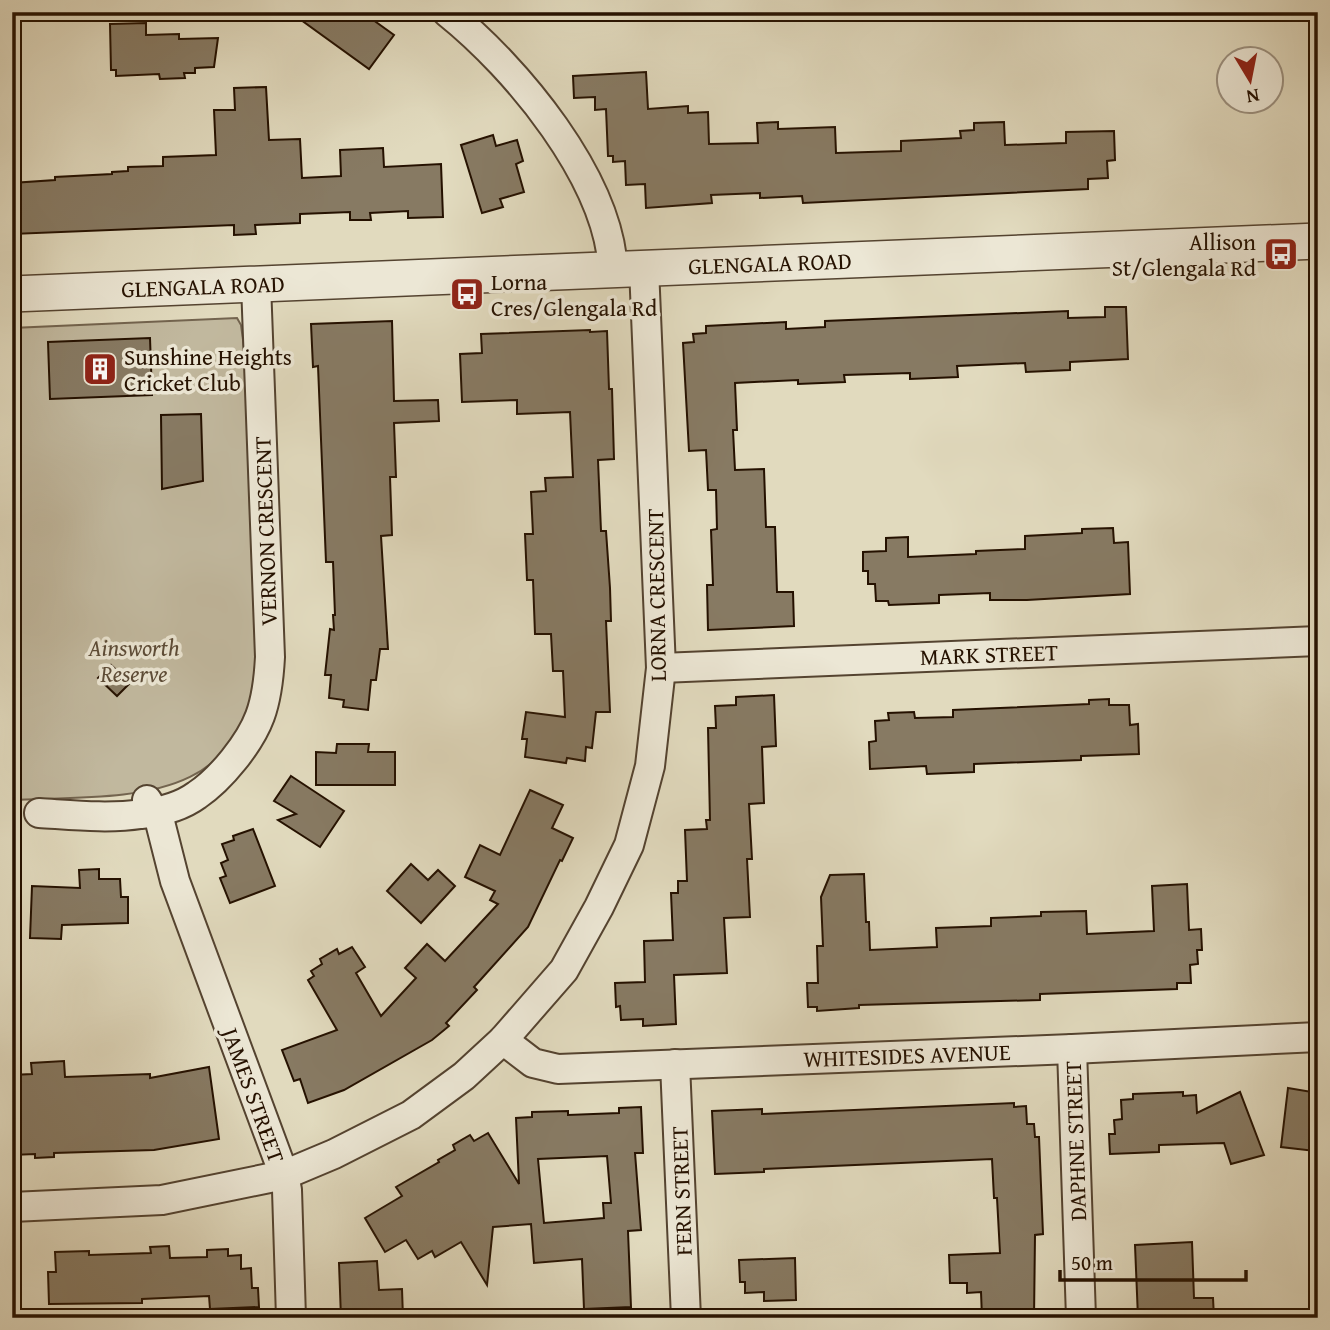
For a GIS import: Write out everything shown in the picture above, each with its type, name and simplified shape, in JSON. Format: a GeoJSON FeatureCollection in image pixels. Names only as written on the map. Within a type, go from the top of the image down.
{"type":"FeatureCollection","features":[{"type":"Feature","properties":{"kind":"street","name":"LORNA CRESCENT"},"geometry":{"type":"LineString","coordinates":[[284,1175],[334,1154],[411,1115],[464,1076],[503,1040],[564,970],[599,907],[629,845],[650,766],[661,668],[628,269],[612,247],[606,224],[591,190],[548,117],[488,48],[447,12]]}},
{"type":"Feature","properties":{"kind":"street","name":"GLENGALA ROAD"},"geometry":{"type":"LineString","coordinates":[[12,294],[1318,241]]}},
{"type":"Feature","properties":{"kind":"street","name":"VERNON CRESCENT"},"geometry":{"type":"LineString","coordinates":[[25,813],[149,808],[227,767],[245,747],[255,729],[262,712],[269,673],[256,284]]}},
{"type":"Feature","properties":{"kind":"street","name":"MARK STREET"},"geometry":{"type":"LineString","coordinates":[[661,668],[1318,641]]}},
{"type":"Feature","properties":{"kind":"street","name":"JAMES STREET"},"geometry":{"type":"LineString","coordinates":[[149,808],[166,836],[175,881],[284,1175],[287,1190],[291,1318]]}},
{"type":"Feature","properties":{"kind":"street","name":"WHITESIDES AVENUE"},"geometry":{"type":"LineString","coordinates":[[503,1040],[533,1063],[558,1069],[1318,1037]]}},
{"type":"Feature","properties":{"kind":"street","name":"DAPHNE STREET"},"geometry":{"type":"LineString","coordinates":[[1072,1049],[1081,1318]]}},
{"type":"Feature","properties":{"kind":"street","name":"FERN STREET"},"geometry":{"type":"LineString","coordinates":[[676,1064],[686,1318]]}},
{"type":"Feature","properties":{"kind":"street"},"geometry":{"type":"LineString","coordinates":[[12,1207],[162,1200],[284,1175]]}},
{"type":"Feature","properties":{"kind":"green space","name":"Ainsworth Reserve"},"geometry":{"type":"Polygon","coordinates":[[[237,318],[241,325],[244,347],[257,649],[250,701],[233,739],[209,765],[178,782],[141,792],[100,797],[12,800],[12,328],[237,318]]]}},
{"type":"Feature","properties":{"kind":"building"},"geometry":{"type":"Polygon","coordinates":[[[290,12],[362,12],[394,35],[369,69],[290,12]]]}},
{"type":"Feature","properties":{"kind":"building"},"geometry":{"type":"Polygon","coordinates":[[[146,23],[146,35],[179,34],[179,39],[218,38],[214,67],[195,68],[195,73],[184,73],[185,78],[160,79],[159,74],[116,76],[116,70],[111,70],[110,24],[146,23]]]}},
{"type":"Feature","properties":{"kind":"building"},"geometry":{"type":"Polygon","coordinates":[[[646,72],[648,109],[688,106],[688,113],[708,112],[709,144],[758,143],[757,123],[778,122],[778,129],[835,127],[836,153],[901,151],[901,141],[961,138],[960,131],[974,130],[974,123],[1004,122],[1005,145],[1066,143],[1066,132],[1114,131],[1115,160],[1107,161],[1108,178],[1088,179],[1088,189],[803,203],[802,196],[760,198],[760,193],[711,195],[712,203],[646,208],[645,184],[626,185],[625,161],[613,162],[613,156],[608,156],[606,109],[595,110],[595,97],[574,98],[573,76],[646,72]]]}},
{"type":"Feature","properties":{"kind":"building"},"geometry":{"type":"Polygon","coordinates":[[[266,87],[269,140],[300,139],[302,178],[341,176],[340,150],[383,148],[384,167],[441,164],[443,217],[408,218],[408,211],[370,213],[371,220],[350,220],[350,212],[300,214],[300,223],[255,225],[256,234],[234,235],[234,225],[12,234],[12,183],[55,180],[55,177],[112,174],[128,171],[128,167],[163,166],[163,157],[216,155],[214,110],[235,110],[234,88],[266,87]]]}},
{"type":"Feature","properties":{"kind":"building"},"geometry":{"type":"Polygon","coordinates":[[[493,135],[496,146],[517,140],[523,161],[516,164],[524,192],[500,199],[503,207],[482,213],[461,145],[493,135]]]}},
{"type":"Feature","properties":{"kind":"building"},"geometry":{"type":"Polygon","coordinates":[[[1105,307],[1126,307],[1128,359],[1070,362],[1070,370],[1026,372],[1025,363],[957,366],[958,377],[910,379],[910,373],[844,375],[845,382],[798,384],[798,380],[735,383],[735,470],[764,469],[766,527],[775,527],[777,592],[793,592],[794,626],[708,630],[707,585],[713,585],[711,530],[717,529],[716,490],[708,490],[706,450],[689,451],[683,343],[694,342],[693,334],[706,333],[706,326],[786,322],[786,329],[825,327],[825,321],[1068,311],[1068,318],[1105,317],[1105,307]]]}},
{"type":"Feature","properties":{"kind":"building"},"geometry":{"type":"Polygon","coordinates":[[[392,321],[394,401],[438,400],[439,421],[394,423],[396,477],[390,477],[392,535],[381,536],[388,649],[380,649],[376,680],[371,680],[368,710],[343,707],[344,700],[329,698],[331,675],[325,675],[330,629],[334,630],[333,562],[326,562],[318,366],[313,367],[311,324],[392,321]]]}},
{"type":"Feature","properties":{"kind":"building"},"geometry":{"type":"Polygon","coordinates":[[[607,331],[609,389],[612,389],[614,459],[598,460],[601,531],[606,531],[610,588],[611,621],[606,621],[610,712],[596,712],[592,748],[586,747],[585,761],[567,758],[566,763],[525,757],[527,739],[522,739],[526,712],[565,717],[563,671],[553,671],[551,634],[535,634],[533,580],[527,580],[525,534],[533,534],[531,492],[546,491],[545,478],[573,477],[570,412],[517,414],[517,400],[462,402],[460,354],[482,353],[481,334],[607,331]]]}},
{"type":"Feature","properties":{"kind":"building","name":"Sunshine Heights Cricket Club"},"geometry":{"type":"Polygon","coordinates":[[[150,338],[152,395],[50,399],[48,342],[150,338]]]}},
{"type":"Feature","properties":{"kind":"building"},"geometry":{"type":"Polygon","coordinates":[[[201,414],[203,481],[162,489],[161,415],[201,414]]]}},
{"type":"Feature","properties":{"kind":"building"},"geometry":{"type":"Polygon","coordinates":[[[1113,528],[1114,543],[1128,542],[1130,594],[1027,600],[990,600],[990,593],[939,595],[939,603],[889,605],[888,601],[876,601],[875,584],[868,584],[868,571],[863,571],[863,552],[886,551],[886,538],[908,537],[908,557],[1025,549],[1025,536],[1082,533],[1082,529],[1113,528]]]}},
{"type":"Feature","properties":{"kind":"building"},"geometry":{"type":"Polygon","coordinates":[[[111,665],[130,683],[117,696],[98,678],[111,665]]]}},
{"type":"Feature","properties":{"kind":"building"},"geometry":{"type":"Polygon","coordinates":[[[774,695],[776,746],[762,747],[764,803],[749,804],[752,859],[747,859],[750,917],[724,918],[727,973],[674,975],[676,1024],[643,1026],[643,1019],[621,1020],[620,1006],[616,1007],[615,983],[645,982],[644,941],[673,940],[671,893],[678,893],[678,881],[687,881],[685,830],[707,829],[706,820],[710,820],[708,728],[716,728],[715,706],[736,705],[736,697],[774,695]]]}},
{"type":"Feature","properties":{"kind":"building"},"geometry":{"type":"Polygon","coordinates":[[[1109,699],[1109,705],[1129,705],[1130,725],[1138,724],[1139,754],[1081,756],[1081,760],[974,764],[974,772],[927,774],[926,766],[870,769],[869,742],[876,741],[875,721],[889,720],[888,713],[914,712],[915,718],[953,717],[953,710],[1089,704],[1089,700],[1109,699]]]}},
{"type":"Feature","properties":{"kind":"building"},"geometry":{"type":"Polygon","coordinates":[[[337,744],[369,744],[368,752],[395,752],[395,785],[316,785],[316,752],[336,753],[337,744]]]}},
{"type":"Feature","properties":{"kind":"building"},"geometry":{"type":"Polygon","coordinates":[[[291,776],[344,811],[320,847],[278,820],[296,814],[274,801],[291,776]]]}},
{"type":"Feature","properties":{"kind":"building"},"geometry":{"type":"Polygon","coordinates":[[[530,790],[563,805],[552,828],[573,838],[528,927],[474,987],[477,990],[446,1023],[449,1026],[432,1040],[344,1090],[308,1103],[300,1079],[294,1081],[282,1050],[337,1030],[308,980],[314,976],[311,971],[322,964],[320,959],[337,949],[339,954],[352,947],[365,967],[356,973],[381,1016],[416,978],[405,968],[427,944],[445,961],[498,904],[490,900],[495,891],[465,877],[480,845],[500,855],[530,790]]]}},
{"type":"Feature","properties":{"kind":"building"},"geometry":{"type":"Polygon","coordinates":[[[253,829],[275,886],[230,903],[220,878],[226,876],[221,863],[228,860],[222,844],[234,840],[233,836],[253,829]]]}},
{"type":"Feature","properties":{"kind":"building"},"geometry":{"type":"Polygon","coordinates":[[[411,864],[428,880],[438,870],[455,886],[421,923],[387,891],[411,864]]]}},
{"type":"Feature","properties":{"kind":"building"},"geometry":{"type":"Polygon","coordinates":[[[99,869],[99,879],[120,879],[121,897],[128,897],[128,923],[62,925],[61,939],[30,938],[32,886],[80,888],[79,870],[99,869]]]}},
{"type":"Feature","properties":{"kind":"building"},"geometry":{"type":"Polygon","coordinates":[[[864,874],[870,950],[937,947],[936,928],[991,926],[991,918],[1041,916],[1041,912],[1086,911],[1087,934],[1154,931],[1152,886],[1187,884],[1189,930],[1201,929],[1202,950],[1197,950],[1198,964],[1190,965],[1191,983],[1177,983],[1177,989],[1040,994],[1040,1000],[859,1005],[859,1008],[817,1011],[817,1007],[808,1007],[807,983],[818,983],[817,946],[823,946],[821,897],[830,875],[864,874]]]}},
{"type":"Feature","properties":{"kind":"building"},"geometry":{"type":"Polygon","coordinates":[[[64,1061],[65,1077],[150,1074],[150,1078],[209,1067],[219,1139],[154,1150],[54,1153],[54,1157],[35,1158],[35,1154],[12,1155],[12,1075],[32,1074],[31,1063],[64,1061]]]}},
{"type":"Feature","properties":{"kind":"building"},"geometry":{"type":"Polygon","coordinates":[[[1288,1088],[1318,1093],[1318,1142],[1315,1151],[1281,1147],[1288,1088]]]}},
{"type":"Feature","properties":{"kind":"building"},"geometry":{"type":"Polygon","coordinates":[[[1183,1092],[1183,1096],[1196,1095],[1197,1113],[1240,1092],[1264,1155],[1231,1164],[1224,1143],[1159,1145],[1159,1152],[1110,1154],[1109,1134],[1115,1134],[1114,1120],[1122,1119],[1121,1100],[1133,1099],[1133,1094],[1183,1092]]]}},
{"type":"Feature","properties":{"kind":"building"},"geometry":{"type":"Polygon","coordinates":[[[1014,1103],[1014,1107],[1026,1106],[1027,1124],[1034,1124],[1035,1137],[1039,1137],[1043,1234],[1035,1235],[1034,1318],[982,1318],[981,1292],[967,1293],[967,1283],[950,1283],[949,1255],[1000,1253],[992,1159],[764,1169],[764,1172],[715,1174],[712,1111],[762,1109],[762,1114],[1014,1103]]]}},
{"type":"Feature","properties":{"kind":"building"},"geometry":{"type":"Polygon","coordinates":[[[641,1107],[643,1153],[635,1153],[641,1230],[628,1231],[631,1307],[584,1309],[582,1259],[534,1263],[531,1224],[493,1227],[487,1285],[461,1242],[435,1257],[432,1251],[418,1259],[406,1240],[385,1252],[365,1218],[402,1196],[396,1187],[439,1162],[438,1160],[455,1150],[453,1145],[470,1135],[474,1141],[488,1133],[519,1184],[516,1118],[532,1117],[532,1112],[568,1111],[568,1115],[619,1113],[619,1108],[641,1107]],[[607,1156],[538,1159],[544,1223],[604,1218],[603,1203],[611,1203],[607,1156]]]}},
{"type":"Feature","properties":{"kind":"building"},"geometry":{"type":"Polygon","coordinates":[[[1192,1242],[1194,1298],[1213,1298],[1214,1318],[1138,1318],[1135,1245],[1192,1242]]]}},
{"type":"Feature","properties":{"kind":"building"},"geometry":{"type":"Polygon","coordinates":[[[169,1246],[170,1258],[207,1257],[207,1250],[228,1249],[228,1256],[241,1255],[241,1269],[251,1268],[252,1288],[258,1288],[259,1307],[210,1309],[209,1296],[142,1299],[142,1303],[49,1304],[48,1272],[56,1272],[55,1252],[89,1251],[89,1255],[151,1253],[150,1247],[169,1246]]]}},
{"type":"Feature","properties":{"kind":"building"},"geometry":{"type":"Polygon","coordinates":[[[795,1258],[796,1300],[764,1301],[764,1292],[745,1293],[745,1282],[740,1282],[739,1260],[795,1258]]]}},
{"type":"Feature","properties":{"kind":"building"},"geometry":{"type":"Polygon","coordinates":[[[377,1261],[379,1290],[402,1289],[403,1318],[341,1318],[339,1263],[377,1261]]]}},
{"type":"Feature","properties":{"kind":"place","name":"Allison St/Glengala Rd"},"geometry":{"type":"Point","coordinates":[1281,254]}},
{"type":"Feature","properties":{"kind":"place","name":"Lorna Cres/Glengala Rd"},"geometry":{"type":"Point","coordinates":[467,294]}},
{"type":"Feature","properties":{"kind":"place","name":"Sunshine Heights Cricket Club"},"geometry":{"type":"Point","coordinates":[100,369]}}]}
